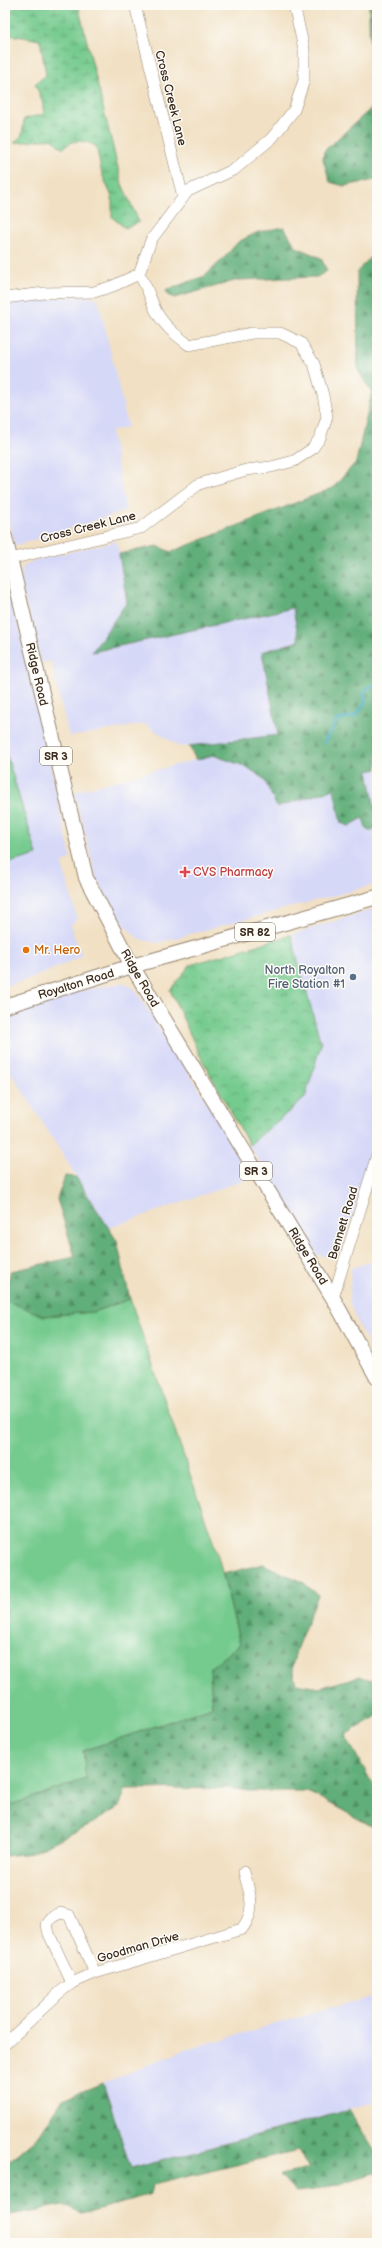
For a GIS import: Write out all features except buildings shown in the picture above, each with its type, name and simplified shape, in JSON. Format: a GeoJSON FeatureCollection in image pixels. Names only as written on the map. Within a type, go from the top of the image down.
{"type":"FeatureCollection","features":[{"type":"Feature","properties":{"kind":"main road","name":"Ridge Road"},"geometry":{"type":"LineString","coordinates":[[5,537],[86,878],[132,966],[333,1298],[377,1378]]}},
{"type":"Feature","properties":{"kind":"main road","name":"Royalton Road"},"geometry":{"type":"LineString","coordinates":[[5,1006],[132,966],[377,897]]}},
{"type":"Feature","properties":{"kind":"street","name":"Cross Creek Lane"},"geometry":{"type":"LineString","coordinates":[[135,5],[183,197]]}},
{"type":"Feature","properties":{"kind":"street"},"geometry":{"type":"LineString","coordinates":[[5,298],[44,293],[94,292],[113,286],[139,274],[151,240],[188,191],[235,169],[272,138],[294,110],[304,80],[304,49],[294,5]]}},
{"type":"Feature","properties":{"kind":"street","name":"Cross Creek Lane"},"geometry":{"type":"LineString","coordinates":[[10,559],[141,528],[199,484],[246,470],[271,468],[294,461],[312,449],[320,438],[327,417],[323,395],[314,364],[301,342],[280,333],[252,333],[189,345],[171,332],[157,311],[148,288],[139,274]]}},
{"type":"Feature","properties":{"kind":"street","name":"Bennett Road"},"geometry":{"type":"LineString","coordinates":[[333,1298],[377,1155]]}},
{"type":"Feature","properties":{"kind":"street","name":"Goodman Drive"},"geometry":{"type":"LineString","coordinates":[[5,2044],[72,1983],[95,1973],[242,1929],[249,1919],[252,1903],[244,1872]]}},
{"type":"Feature","properties":{"kind":"street"},"geometry":{"type":"LineString","coordinates":[[72,1983],[49,1934],[48,1925],[51,1918],[60,1913],[69,1915],[95,1973]]}},
{"type":"Feature","properties":{"kind":"shaded area"},"geometry":{"type":"Polygon","coordinates":[[[80,296],[98,298],[128,427],[111,431],[126,511],[17,545],[14,542],[5,508],[5,304],[18,300],[80,296]]]}},
{"type":"Feature","properties":{"kind":"shaded area"},"geometry":{"type":"Polygon","coordinates":[[[117,541],[127,602],[93,652],[293,608],[299,641],[262,653],[278,735],[180,747],[145,724],[69,737],[51,661],[41,663],[21,584],[22,568],[32,561],[117,541]]]}},
{"type":"Feature","properties":{"kind":"shaded area"},"geometry":{"type":"Polygon","coordinates":[[[5,561],[71,858],[62,864],[77,918],[70,926],[82,956],[33,978],[5,986],[5,561]]]}},
{"type":"Feature","properties":{"kind":"shaded area"},"geometry":{"type":"Polygon","coordinates":[[[377,727],[377,884],[157,943],[139,939],[123,924],[110,904],[96,877],[74,792],[213,755],[247,767],[264,779],[277,807],[334,789],[353,733],[377,727]]]}},
{"type":"Feature","properties":{"kind":"shaded area"},"geometry":{"type":"Polygon","coordinates":[[[377,908],[377,1139],[349,1228],[336,1255],[330,1257],[317,1255],[249,1145],[305,1098],[321,1044],[291,935],[377,908]]]}},
{"type":"Feature","properties":{"kind":"shaded area"},"geometry":{"type":"Polygon","coordinates":[[[121,983],[134,988],[209,1104],[250,1178],[109,1228],[5,1063],[5,1011],[73,992],[121,983]]]}},
{"type":"Feature","properties":{"kind":"shaded area"},"geometry":{"type":"Polygon","coordinates":[[[377,1260],[377,1358],[359,1327],[349,1301],[351,1268],[377,1260]]]}},
{"type":"Feature","properties":{"kind":"shaded area"},"geometry":{"type":"Polygon","coordinates":[[[377,1995],[377,2102],[131,2169],[103,2083],[188,2049],[377,1995]]]}},
{"type":"Feature","properties":{"kind":"green space"},"geometry":{"type":"Polygon","coordinates":[[[5,5],[78,5],[122,184],[139,222],[125,228],[112,217],[112,197],[102,174],[96,146],[78,141],[67,145],[63,149],[52,139],[14,143],[22,135],[24,119],[44,114],[42,100],[35,84],[46,75],[40,40],[5,34],[5,5]]]}},
{"type":"Feature","properties":{"kind":"green space"},"geometry":{"type":"Polygon","coordinates":[[[369,5],[377,5],[377,182],[375,180],[344,186],[330,182],[323,159],[324,151],[376,104],[370,80],[369,5]]]}},
{"type":"Feature","properties":{"kind":"green space"},"geometry":{"type":"Polygon","coordinates":[[[284,227],[296,247],[321,258],[327,271],[317,277],[238,280],[174,298],[168,295],[166,290],[205,276],[238,242],[258,232],[284,227]]]}},
{"type":"Feature","properties":{"kind":"green space"},"geometry":{"type":"Polygon","coordinates":[[[377,250],[377,769],[368,771],[377,819],[377,830],[367,830],[363,818],[349,826],[341,823],[334,789],[277,807],[264,779],[247,767],[213,755],[196,760],[189,746],[278,735],[262,652],[299,641],[293,608],[92,652],[127,602],[119,554],[157,546],[171,552],[333,488],[356,462],[372,393],[358,370],[357,272],[377,250]]]}},
{"type":"Feature","properties":{"kind":"green space"},"geometry":{"type":"Polygon","coordinates":[[[5,750],[37,855],[5,864],[5,750]]]}},
{"type":"Feature","properties":{"kind":"green space"},"geometry":{"type":"Polygon","coordinates":[[[291,935],[321,1044],[305,1098],[249,1145],[199,1054],[170,990],[190,965],[291,935]]]}},
{"type":"Feature","properties":{"kind":"green space"},"geometry":{"type":"Polygon","coordinates":[[[65,1176],[76,1177],[117,1241],[130,1299],[93,1312],[44,1316],[5,1300],[5,1288],[11,1271],[75,1257],[57,1199],[65,1176]]]}},
{"type":"Feature","properties":{"kind":"green space"},"geometry":{"type":"Polygon","coordinates":[[[130,1299],[218,1556],[240,1644],[210,1668],[212,1707],[83,1751],[86,1779],[5,1807],[5,1300],[44,1316],[93,1312],[130,1299]]]}},
{"type":"Feature","properties":{"kind":"green space"},"geometry":{"type":"Polygon","coordinates":[[[263,1564],[304,1583],[318,1595],[296,1650],[292,1668],[296,1684],[319,1688],[360,1676],[377,1683],[377,1716],[345,1735],[377,1792],[377,1829],[307,1791],[249,1791],[226,1788],[126,1789],[119,1807],[93,1823],[31,1853],[5,1856],[5,1807],[86,1779],[83,1751],[212,1707],[210,1668],[240,1644],[223,1574],[263,1564]]]}},
{"type":"Feature","properties":{"kind":"green space"},"geometry":{"type":"Polygon","coordinates":[[[103,2083],[131,2169],[349,2110],[377,2155],[377,2172],[323,2189],[296,2192],[280,2175],[309,2169],[298,2150],[153,2185],[151,2194],[82,2214],[64,2205],[5,2216],[5,2165],[39,2136],[63,2099],[103,2083]]]}},
{"type":"Feature","properties":{"kind":"waterway"},"geometry":{"type":"LineString","coordinates":[[324,743],[337,720],[356,716],[366,701],[364,694],[368,687],[377,685]]}},
{"type":"Feature","properties":{"kind":"place","name":"CVS Pharmacy"},"geometry":{"type":"Point","coordinates":[185,872]}},
{"type":"Feature","properties":{"kind":"place","name":"Mr. Hero"},"geometry":{"type":"Point","coordinates":[26,950]}},
{"type":"Feature","properties":{"kind":"place","name":"North Royalton Fire Station #1"},"geometry":{"type":"Point","coordinates":[353,977]}}]}
